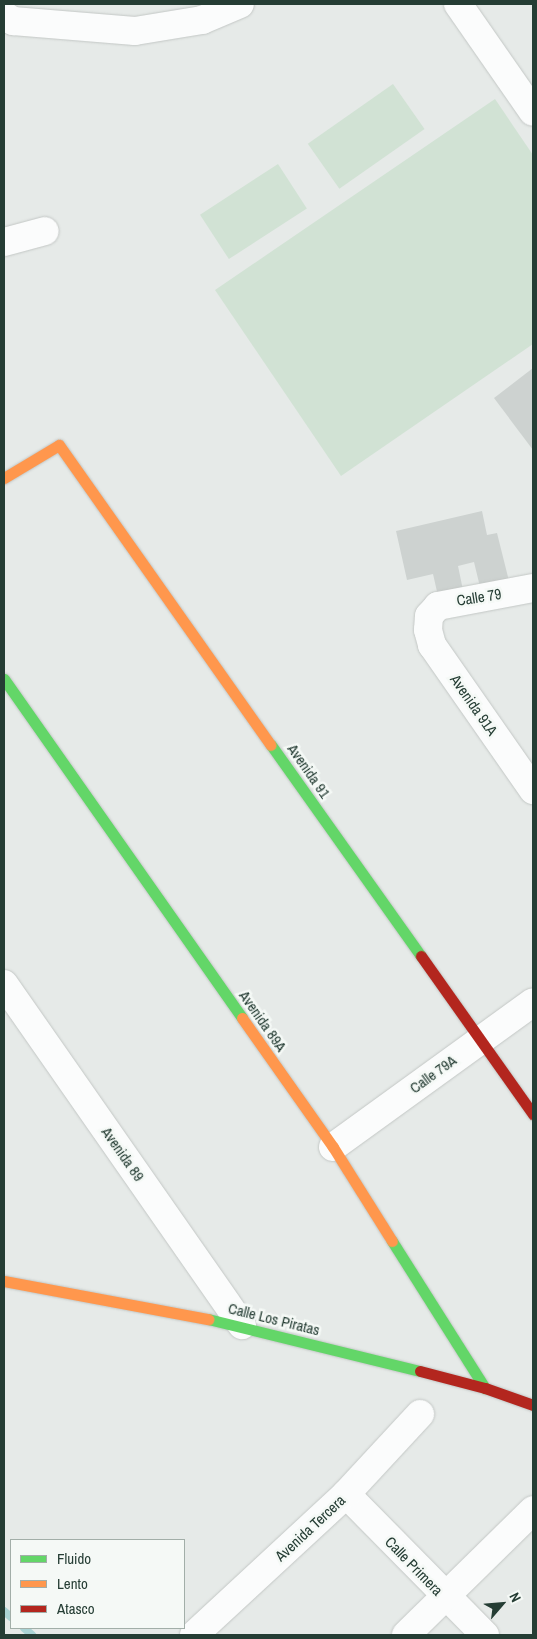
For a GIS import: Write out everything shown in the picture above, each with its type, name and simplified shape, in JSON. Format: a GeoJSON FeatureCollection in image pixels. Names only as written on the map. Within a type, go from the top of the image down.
{"type":"FeatureCollection","features":[{"type":"Feature","properties":{"kind":"street"},"geometry":{"type":"LineString","coordinates":[[4,15],[13,21],[136,31],[202,20],[240,4]]}},
{"type":"Feature","properties":{"kind":"street"},"geometry":{"type":"LineString","coordinates":[[462,5],[533,112]]}},
{"type":"Feature","properties":{"kind":"street"},"geometry":{"type":"LineString","coordinates":[[4,242],[45,231]]}},
{"type":"Feature","properties":{"kind":"street","name":"Avenida 91"},"geometry":{"type":"LineString","coordinates":[[4,478],[59,445],[533,1114]]}},
{"type":"Feature","properties":{"kind":"street","name":"Calle 79"},"geometry":{"type":"LineString","coordinates":[[429,616],[438,606],[451,601],[533,588]]}},
{"type":"Feature","properties":{"kind":"street","name":"Avenida 91A"},"geometry":{"type":"LineString","coordinates":[[429,616],[428,630],[432,645],[533,790]]}},
{"type":"Feature","properties":{"kind":"street","name":"Avenida 89A"},"geometry":{"type":"LineString","coordinates":[[4,679],[333,1147],[485,1388]]}},
{"type":"Feature","properties":{"kind":"street","name":"Avenida 89"},"geometry":{"type":"LineString","coordinates":[[4,984],[242,1325]]}},
{"type":"Feature","properties":{"kind":"street","name":"Calle 79A"},"geometry":{"type":"LineString","coordinates":[[333,1147],[533,1002]]}},
{"type":"Feature","properties":{"kind":"street","name":"Calle Los Piratas"},"geometry":{"type":"LineString","coordinates":[[4,1281],[242,1325],[485,1388],[533,1405]]}},
{"type":"Feature","properties":{"kind":"street","name":"Avenida Tercera"},"geometry":{"type":"LineString","coordinates":[[194,1635],[346,1494],[420,1414]]}},
{"type":"Feature","properties":{"kind":"street","name":"Calle Primera"},"geometry":{"type":"LineString","coordinates":[[346,1494],[446,1598],[485,1635]]}},
{"type":"Feature","properties":{"kind":"street"},"geometry":{"type":"LineString","coordinates":[[406,1635],[446,1598],[533,1510]]}},
{"type":"Feature","properties":{"kind":"green space"},"geometry":{"type":"Polygon","coordinates":[[[393,84],[425,129],[339,189],[308,144],[393,84]]]}},
{"type":"Feature","properties":{"kind":"green space"},"geometry":{"type":"Polygon","coordinates":[[[495,99],[533,155],[533,344],[341,476],[215,290],[495,99]]]}},
{"type":"Feature","properties":{"kind":"green space"},"geometry":{"type":"Polygon","coordinates":[[[278,164],[307,208],[229,259],[200,215],[278,164]]]}},
{"type":"Feature","properties":{"kind":"building"},"geometry":{"type":"Polygon","coordinates":[[[533,368],[533,450],[494,398],[533,368]]]}},
{"type":"Feature","properties":{"kind":"building"},"geometry":{"type":"Polygon","coordinates":[[[482,511],[487,535],[497,533],[509,581],[480,587],[474,562],[458,566],[463,590],[438,596],[433,574],[407,580],[396,531],[482,511]]]}},
{"type":"Feature","properties":{"kind":"waterway"},"geometry":{"type":"LineString","coordinates":[[4,1611],[10,1616]]}},
{"type":"Feature","properties":{"kind":"waterway"},"geometry":{"type":"LineString","coordinates":[[25,1629],[32,1635]]}},
{"type":"Feature","properties":{"kind":"traffic: fast"},"geometry":{"type":"LineString","coordinates":[[4,679],[242,1018]]}},
{"type":"Feature","properties":{"kind":"traffic: fast"},"geometry":{"type":"LineString","coordinates":[[271,745],[421,956]]}},
{"type":"Feature","properties":{"kind":"traffic: fast"},"geometry":{"type":"LineString","coordinates":[[392,1241],[485,1388]]}},
{"type":"Feature","properties":{"kind":"traffic: fast"},"geometry":{"type":"LineString","coordinates":[[208,1319],[420,1371]]}},
{"type":"Feature","properties":{"kind":"traffic: slow"},"geometry":{"type":"LineString","coordinates":[[4,478],[59,445],[271,745]]}},
{"type":"Feature","properties":{"kind":"traffic: slow"},"geometry":{"type":"LineString","coordinates":[[242,1018],[333,1147],[392,1241]]}},
{"type":"Feature","properties":{"kind":"traffic: slow"},"geometry":{"type":"LineString","coordinates":[[4,1281],[208,1319]]}},
{"type":"Feature","properties":{"kind":"traffic: jam"},"geometry":{"type":"LineString","coordinates":[[421,956],[533,1114]]}},
{"type":"Feature","properties":{"kind":"traffic: jam"},"geometry":{"type":"LineString","coordinates":[[420,1371],[485,1388],[533,1405]]}}]}
